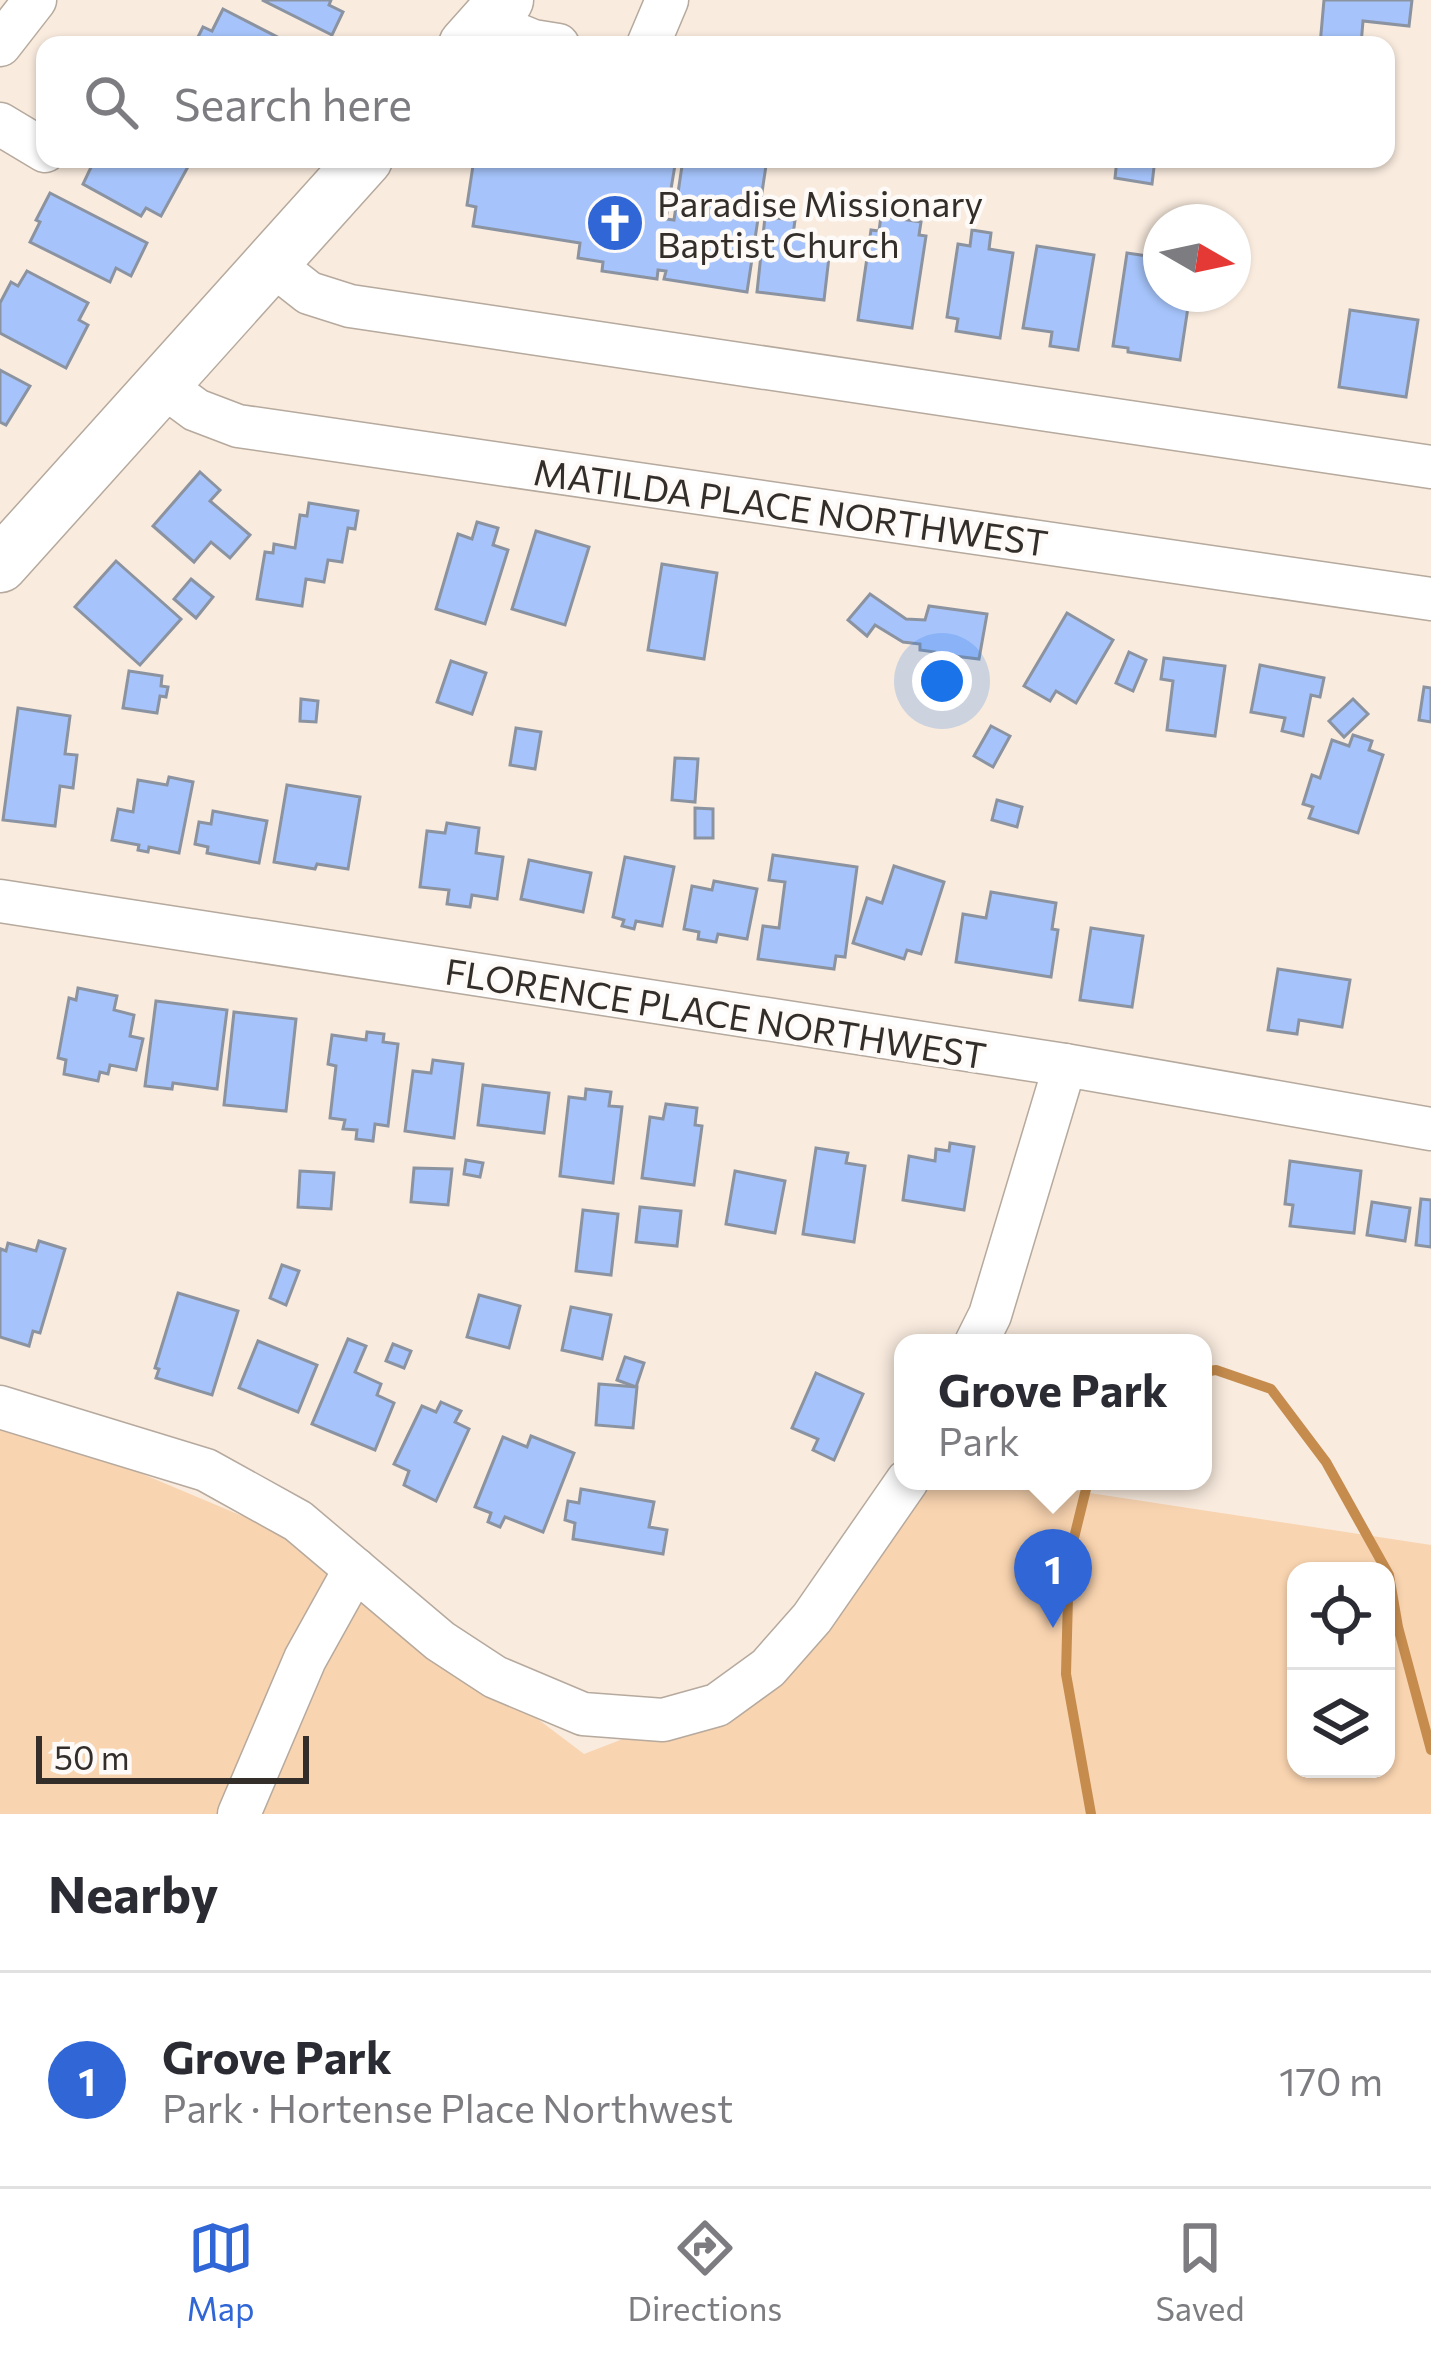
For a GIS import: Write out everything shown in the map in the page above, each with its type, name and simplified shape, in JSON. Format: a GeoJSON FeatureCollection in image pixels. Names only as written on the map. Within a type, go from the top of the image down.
{"type":"FeatureCollection","features":[{"type":"Feature","properties":{"kind":"main road"},"geometry":{"type":"LineString","coordinates":[[0,565],[357,168]]}},
{"type":"Feature","properties":{"kind":"street"},"geometry":{"type":"LineString","coordinates":[[0,45],[34,0]]}},
{"type":"Feature","properties":{"kind":"street"},"geometry":{"type":"LineString","coordinates":[[652,36],[667,0]]}},
{"type":"Feature","properties":{"kind":"street"},"geometry":{"type":"LineString","coordinates":[[486,22],[521,36]]}},
{"type":"Feature","properties":{"kind":"street"},"geometry":{"type":"LineString","coordinates":[[0,124],[36,146]]}},
{"type":"Feature","properties":{"kind":"street"},"geometry":{"type":"LineString","coordinates":[[272,264],[309,293],[350,306],[1431,467]]}},
{"type":"Feature","properties":{"kind":"street","name":"MATILDA PLACE NORTHWEST"},"geometry":{"type":"LineString","coordinates":[[162,385],[196,410],[238,426],[1431,599]]}},
{"type":"Feature","properties":{"kind":"street","name":"FLORENCE PLACE NORTHWEST"},"geometry":{"type":"LineString","coordinates":[[0,901],[1065,1065],[1431,1129]]}},
{"type":"Feature","properties":{"kind":"street"},"geometry":{"type":"LineString","coordinates":[[980,1334],[1065,1065]]}},
{"type":"Feature","properties":{"kind":"street"},"geometry":{"type":"LineString","coordinates":[[0,1407],[206,1470],[298,1521],[440,1641],[495,1677],[583,1714],[663,1720],[717,1705],[768,1668],[812,1618],[901,1490]]}},
{"type":"Feature","properties":{"kind":"street"},"geometry":{"type":"LineString","coordinates":[[239,1814],[305,1659],[355,1569]]}},
{"type":"Feature","properties":{"kind":"shaded area"},"geometry":{"type":"Polygon","coordinates":[[[0,1414],[304,1542],[584,1754],[763,1685],[926,1490],[1070,1490],[1431,1545],[1431,1814],[0,1814],[0,1414]]]}},
{"type":"Feature","properties":{"kind":"building"},"geometry":{"type":"Polygon","coordinates":[[[262,0],[331,0],[329,5],[343,12],[332,35],[262,0]]]}},
{"type":"Feature","properties":{"kind":"building"},"geometry":{"type":"Polygon","coordinates":[[[1324,0],[1412,0],[1409,26],[1363,21],[1362,36],[1321,36],[1324,0]]]}},
{"type":"Feature","properties":{"kind":"building"},"geometry":{"type":"Polygon","coordinates":[[[223,9],[274,36],[198,36],[203,27],[212,31],[223,9]]]}},
{"type":"Feature","properties":{"kind":"building"},"geometry":{"type":"Polygon","coordinates":[[[91,168],[187,168],[161,216],[146,208],[141,216],[83,184],[91,168]]]}},
{"type":"Feature","properties":{"kind":"building","name":"Paradise Missionary Baptist Church"},"geometry":{"type":"Polygon","coordinates":[[[473,168],[674,168],[666,219],[674,220],[682,168],[766,168],[747,292],[664,279],[666,271],[658,270],[657,279],[602,271],[603,262],[578,258],[580,243],[473,226],[476,207],[467,205],[473,168]]]}},
{"type":"Feature","properties":{"kind":"building"},"geometry":{"type":"Polygon","coordinates":[[[1116,168],[1154,168],[1152,184],[1115,178],[1116,168]]]}},
{"type":"Feature","properties":{"kind":"building"},"geometry":{"type":"Polygon","coordinates":[[[50,193],[147,243],[131,276],[116,268],[110,282],[30,242],[50,193]]]}},
{"type":"Feature","properties":{"kind":"building"},"geometry":{"type":"Polygon","coordinates":[[[881,216],[921,222],[919,235],[926,236],[912,328],[858,320],[871,230],[879,231],[881,216]]]}},
{"type":"Feature","properties":{"kind":"building"},"geometry":{"type":"Polygon","coordinates":[[[765,217],[795,220],[793,235],[831,240],[824,300],[757,292],[765,217]]]}},
{"type":"Feature","properties":{"kind":"building"},"geometry":{"type":"Polygon","coordinates":[[[972,230],[991,233],[989,249],[1013,253],[1000,338],[956,331],[958,319],[947,317],[958,244],[970,246],[972,230]]]}},
{"type":"Feature","properties":{"kind":"building"},"geometry":{"type":"Polygon","coordinates":[[[1037,246],[1094,255],[1078,350],[1050,346],[1052,332],[1023,328],[1037,246]]]}},
{"type":"Feature","properties":{"kind":"building"},"geometry":{"type":"Polygon","coordinates":[[[1127,253],[1143,255],[1143,312],[1187,312],[1180,360],[1113,346],[1127,253]]]}},
{"type":"Feature","properties":{"kind":"building"},"geometry":{"type":"Polygon","coordinates":[[[27,271],[88,303],[79,320],[88,325],[66,368],[0,333],[0,303],[11,282],[18,286],[27,271]]]}},
{"type":"Feature","properties":{"kind":"building"},"geometry":{"type":"Polygon","coordinates":[[[1350,310],[1418,320],[1406,397],[1339,387],[1350,310]]]}},
{"type":"Feature","properties":{"kind":"building"},"geometry":{"type":"Polygon","coordinates":[[[0,370],[30,386],[6,425],[0,422],[0,370]]]}},
{"type":"Feature","properties":{"kind":"building"},"geometry":{"type":"Polygon","coordinates":[[[200,472],[220,490],[210,501],[250,535],[230,558],[211,542],[194,562],[153,526],[200,472]]]}},
{"type":"Feature","properties":{"kind":"building"},"geometry":{"type":"Polygon","coordinates":[[[309,503],[358,511],[355,529],[348,528],[342,562],[328,560],[324,582],[306,579],[302,606],[257,599],[265,552],[273,553],[274,544],[295,548],[300,515],[307,516],[309,503]]]}},
{"type":"Feature","properties":{"kind":"building"},"geometry":{"type":"Polygon","coordinates":[[[477,522],[498,528],[493,545],[508,550],[485,624],[436,609],[458,534],[472,539],[477,522]]]}},
{"type":"Feature","properties":{"kind":"building"},"geometry":{"type":"Polygon","coordinates":[[[536,531],[589,547],[565,625],[512,609],[536,531]]]}},
{"type":"Feature","properties":{"kind":"building"},"geometry":{"type":"Polygon","coordinates":[[[116,561],[181,619],[140,665],[75,607],[116,561]]]}},
{"type":"Feature","properties":{"kind":"building"},"geometry":{"type":"Polygon","coordinates":[[[662,564],[717,573],[704,659],[648,650],[662,564]]]}},
{"type":"Feature","properties":{"kind":"building"},"geometry":{"type":"Polygon","coordinates":[[[191,579],[213,597],[196,618],[174,599],[191,579]]]}},
{"type":"Feature","properties":{"kind":"building"},"geometry":{"type":"Polygon","coordinates":[[[870,594],[906,619],[925,620],[929,606],[987,614],[979,659],[954,656],[953,666],[935,664],[935,652],[920,650],[920,644],[903,642],[875,625],[867,636],[848,620],[870,594]]]}},
{"type":"Feature","properties":{"kind":"building"},"geometry":{"type":"Polygon","coordinates":[[[1067,613],[1113,640],[1076,703],[1056,691],[1050,701],[1024,686],[1067,613]]]}},
{"type":"Feature","properties":{"kind":"building"},"geometry":{"type":"Polygon","coordinates":[[[1129,652],[1146,660],[1133,691],[1116,683],[1129,652]]]}},
{"type":"Feature","properties":{"kind":"building"},"geometry":{"type":"Polygon","coordinates":[[[1164,658],[1225,666],[1215,736],[1167,730],[1173,681],[1161,679],[1164,658]]]}},
{"type":"Feature","properties":{"kind":"building"},"geometry":{"type":"Polygon","coordinates":[[[451,661],[486,673],[472,714],[437,702],[451,661]]]}},
{"type":"Feature","properties":{"kind":"building"},"geometry":{"type":"Polygon","coordinates":[[[1260,665],[1324,678],[1320,697],[1311,695],[1303,736],[1282,731],[1285,718],[1251,712],[1260,665]]]}},
{"type":"Feature","properties":{"kind":"building"},"geometry":{"type":"Polygon","coordinates":[[[129,671],[162,676],[161,686],[168,687],[166,697],[160,696],[157,713],[123,708],[129,671]]]}},
{"type":"Feature","properties":{"kind":"building"},"geometry":{"type":"Polygon","coordinates":[[[1424,687],[1431,688],[1431,722],[1419,720],[1424,687]]]}},
{"type":"Feature","properties":{"kind":"building"},"geometry":{"type":"Polygon","coordinates":[[[301,699],[318,701],[316,722],[300,721],[301,699]]]}},
{"type":"Feature","properties":{"kind":"building"},"geometry":{"type":"Polygon","coordinates":[[[1353,699],[1368,714],[1344,737],[1329,721],[1353,699]]]}},
{"type":"Feature","properties":{"kind":"building"},"geometry":{"type":"Polygon","coordinates":[[[18,708],[70,716],[65,754],[77,755],[73,788],[60,786],[55,826],[3,820],[18,708]]]}},
{"type":"Feature","properties":{"kind":"building"},"geometry":{"type":"Polygon","coordinates":[[[991,726],[1010,736],[993,767],[974,756],[991,726]]]}},
{"type":"Feature","properties":{"kind":"building"},"geometry":{"type":"Polygon","coordinates":[[[516,728],[541,732],[535,769],[510,765],[516,728]]]}},
{"type":"Feature","properties":{"kind":"building"},"geometry":{"type":"Polygon","coordinates":[[[1353,735],[1372,741],[1369,750],[1383,755],[1358,833],[1309,818],[1313,807],[1303,804],[1312,775],[1320,778],[1332,740],[1349,746],[1353,735]]]}},
{"type":"Feature","properties":{"kind":"building"},"geometry":{"type":"Polygon","coordinates":[[[675,758],[698,759],[695,802],[672,800],[675,758]]]}},
{"type":"Feature","properties":{"kind":"building"},"geometry":{"type":"Polygon","coordinates":[[[169,777],[193,782],[179,853],[149,847],[148,852],[138,850],[139,845],[112,840],[118,809],[133,812],[138,780],[167,785],[169,777]]]}},
{"type":"Feature","properties":{"kind":"building"},"geometry":{"type":"Polygon","coordinates":[[[287,785],[360,797],[348,869],[274,862],[287,785]]]}},
{"type":"Feature","properties":{"kind":"building"},"geometry":{"type":"Polygon","coordinates":[[[997,800],[1022,807],[1017,827],[992,820],[997,800]]]}},
{"type":"Feature","properties":{"kind":"building"},"geometry":{"type":"Polygon","coordinates":[[[695,808],[713,809],[713,838],[695,838],[695,808]]]}},
{"type":"Feature","properties":{"kind":"building"},"geometry":{"type":"Polygon","coordinates":[[[213,811],[267,821],[259,863],[207,853],[208,847],[195,844],[199,822],[211,824],[213,811]]]}},
{"type":"Feature","properties":{"kind":"building"},"geometry":{"type":"Polygon","coordinates":[[[447,823],[479,828],[476,853],[503,857],[497,899],[472,895],[470,907],[447,904],[449,890],[420,887],[427,831],[445,833],[447,823]]]}},
{"type":"Feature","properties":{"kind":"building"},"geometry":{"type":"Polygon","coordinates":[[[773,855],[857,867],[845,957],[836,956],[834,969],[758,959],[763,926],[779,928],[785,882],[769,880],[773,855]]]}},
{"type":"Feature","properties":{"kind":"building"},"geometry":{"type":"Polygon","coordinates":[[[625,857],[674,867],[662,926],[636,921],[634,929],[613,917],[625,857]]]}},
{"type":"Feature","properties":{"kind":"building"},"geometry":{"type":"Polygon","coordinates":[[[529,860],[591,873],[583,912],[521,899],[529,860]]]}},
{"type":"Feature","properties":{"kind":"building"},"geometry":{"type":"Polygon","coordinates":[[[894,866],[944,882],[921,954],[907,950],[904,959],[853,943],[867,898],[882,903],[894,866]]]}},
{"type":"Feature","properties":{"kind":"building"},"geometry":{"type":"Polygon","coordinates":[[[714,881],[757,889],[747,939],[718,934],[716,942],[698,939],[699,932],[684,929],[692,886],[712,890],[714,881]]]}},
{"type":"Feature","properties":{"kind":"building"},"geometry":{"type":"Polygon","coordinates":[[[991,892],[1056,903],[1052,929],[1058,930],[1051,977],[956,962],[963,914],[986,918],[991,892]]]}},
{"type":"Feature","properties":{"kind":"building"},"geometry":{"type":"Polygon","coordinates":[[[1091,928],[1143,936],[1132,1007],[1080,1000],[1091,928]]]}},
{"type":"Feature","properties":{"kind":"building"},"geometry":{"type":"Polygon","coordinates":[[[1278,969],[1350,980],[1342,1027],[1299,1020],[1297,1034],[1268,1030],[1278,969]]]}},
{"type":"Feature","properties":{"kind":"building"},"geometry":{"type":"Polygon","coordinates":[[[78,988],[117,996],[114,1010],[134,1015],[130,1036],[143,1039],[136,1070],[110,1065],[108,1074],[100,1072],[98,1081],[64,1074],[66,1060],[58,1058],[69,998],[76,1000],[78,988]]]}},
{"type":"Feature","properties":{"kind":"building"},"geometry":{"type":"Polygon","coordinates":[[[156,1001],[227,1010],[217,1089],[173,1083],[172,1089],[145,1086],[156,1001]]]}},
{"type":"Feature","properties":{"kind":"building"},"geometry":{"type":"Polygon","coordinates":[[[234,1012],[296,1019],[286,1111],[224,1105],[234,1012]]]}},
{"type":"Feature","properties":{"kind":"building"},"geometry":{"type":"Polygon","coordinates":[[[367,1032],[384,1034],[383,1042],[398,1044],[388,1126],[375,1124],[373,1141],[356,1139],[357,1130],[343,1129],[345,1120],[330,1118],[336,1066],[328,1064],[332,1035],[366,1040],[367,1032]]]}},
{"type":"Feature","properties":{"kind":"building"},"geometry":{"type":"Polygon","coordinates":[[[433,1060],[463,1064],[454,1138],[405,1131],[413,1071],[431,1073],[433,1060]]]}},
{"type":"Feature","properties":{"kind":"building"},"geometry":{"type":"Polygon","coordinates":[[[483,1085],[549,1093],[544,1133],[478,1125],[483,1085]]]}},
{"type":"Feature","properties":{"kind":"building"},"geometry":{"type":"Polygon","coordinates":[[[586,1089],[611,1092],[609,1106],[622,1107],[613,1183],[560,1176],[569,1097],[585,1099],[586,1089]]]}},
{"type":"Feature","properties":{"kind":"building"},"geometry":{"type":"Polygon","coordinates":[[[666,1104],[697,1108],[695,1125],[702,1126],[694,1185],[642,1178],[650,1117],[663,1119],[666,1104]]]}},
{"type":"Feature","properties":{"kind":"building"},"geometry":{"type":"Polygon","coordinates":[[[950,1143],[974,1147],[964,1210],[903,1200],[909,1156],[935,1161],[936,1149],[949,1151],[950,1143]]]}},
{"type":"Feature","properties":{"kind":"building"},"geometry":{"type":"Polygon","coordinates":[[[816,1148],[848,1153],[846,1163],[865,1166],[854,1242],[803,1234],[816,1148]]]}},
{"type":"Feature","properties":{"kind":"building"},"geometry":{"type":"Polygon","coordinates":[[[466,1160],[483,1163],[480,1177],[464,1174],[466,1160]]]}},
{"type":"Feature","properties":{"kind":"building"},"geometry":{"type":"Polygon","coordinates":[[[1290,1161],[1361,1171],[1354,1233],[1290,1226],[1293,1205],[1285,1204],[1290,1161]]]}},
{"type":"Feature","properties":{"kind":"building"},"geometry":{"type":"Polygon","coordinates":[[[414,1168],[452,1169],[448,1205],[411,1202],[414,1168]]]}},
{"type":"Feature","properties":{"kind":"building"},"geometry":{"type":"Polygon","coordinates":[[[300,1171],[334,1173],[331,1209],[298,1207],[300,1171]]]}},
{"type":"Feature","properties":{"kind":"building"},"geometry":{"type":"Polygon","coordinates":[[[735,1171],[785,1181],[775,1233],[726,1224],[735,1171]]]}},
{"type":"Feature","properties":{"kind":"building"},"geometry":{"type":"Polygon","coordinates":[[[1421,1199],[1431,1200],[1431,1247],[1416,1245],[1421,1199]]]}},
{"type":"Feature","properties":{"kind":"building"},"geometry":{"type":"Polygon","coordinates":[[[1372,1202],[1410,1208],[1405,1241],[1367,1235],[1372,1202]]]}},
{"type":"Feature","properties":{"kind":"building"},"geometry":{"type":"Polygon","coordinates":[[[640,1207],[681,1211],[677,1246],[636,1242],[640,1207]]]}},
{"type":"Feature","properties":{"kind":"building"},"geometry":{"type":"Polygon","coordinates":[[[583,1210],[618,1214],[611,1275],[576,1271],[583,1210]]]}},
{"type":"Feature","properties":{"kind":"building"},"geometry":{"type":"Polygon","coordinates":[[[39,1241],[65,1249],[40,1333],[33,1331],[29,1346],[0,1337],[0,1252],[6,1251],[8,1243],[36,1251],[39,1241]]]}},
{"type":"Feature","properties":{"kind":"building"},"geometry":{"type":"Polygon","coordinates":[[[282,1265],[299,1271],[286,1305],[270,1298],[282,1265]]]}},
{"type":"Feature","properties":{"kind":"building"},"geometry":{"type":"Polygon","coordinates":[[[178,1293],[238,1311],[212,1395],[156,1378],[178,1293]]]}},
{"type":"Feature","properties":{"kind":"building"},"geometry":{"type":"Polygon","coordinates":[[[479,1295],[520,1306],[509,1348],[467,1337],[479,1295]]]}},
{"type":"Feature","properties":{"kind":"building"},"geometry":{"type":"Polygon","coordinates":[[[571,1307],[611,1315],[602,1359],[562,1350],[571,1307]]]}},
{"type":"Feature","properties":{"kind":"building"},"geometry":{"type":"Polygon","coordinates":[[[348,1339],[366,1346],[355,1372],[381,1384],[377,1395],[394,1403],[375,1450],[312,1424],[348,1339]]]}},
{"type":"Feature","properties":{"kind":"building"},"geometry":{"type":"Polygon","coordinates":[[[258,1341],[317,1365],[298,1412],[239,1388],[258,1341]]]}},
{"type":"Feature","properties":{"kind":"building"},"geometry":{"type":"Polygon","coordinates":[[[393,1344],[411,1351],[404,1368],[386,1361],[393,1344]]]}},
{"type":"Feature","properties":{"kind":"building"},"geometry":{"type":"Polygon","coordinates":[[[625,1357],[644,1363],[636,1387],[617,1380],[625,1357]]]}},
{"type":"Feature","properties":{"kind":"building"},"geometry":{"type":"Polygon","coordinates":[[[816,1373],[863,1394],[834,1460],[813,1450],[818,1439],[792,1428],[816,1373]]]}},
{"type":"Feature","properties":{"kind":"building"},"geometry":{"type":"Polygon","coordinates":[[[599,1384],[637,1387],[633,1428],[596,1425],[599,1384]]]}},
{"type":"Feature","properties":{"kind":"building"},"geometry":{"type":"Polygon","coordinates":[[[441,1402],[461,1411],[455,1422],[469,1429],[436,1501],[404,1485],[409,1471],[394,1464],[422,1406],[436,1412],[441,1402]]]}},
{"type":"Feature","properties":{"kind":"building"},"geometry":{"type":"Polygon","coordinates":[[[531,1436],[574,1453],[543,1532],[505,1517],[500,1527],[488,1522],[491,1513],[475,1507],[503,1437],[527,1447],[531,1436]]]}},
{"type":"Feature","properties":{"kind":"building"},"geometry":{"type":"Polygon","coordinates":[[[581,1489],[654,1502],[649,1527],[667,1530],[663,1554],[573,1539],[575,1523],[565,1520],[568,1501],[579,1503],[581,1489]]]}},
{"type":"Feature","properties":{"kind":"waterway"},"geometry":{"type":"LineString","coordinates":[[1212,1371],[1271,1389],[1326,1462],[1389,1575],[1431,1750]]}},
{"type":"Feature","properties":{"kind":"waterway"},"geometry":{"type":"LineString","coordinates":[[1086,1490],[1069,1558],[1066,1674],[1091,1814]]}},
{"type":"Feature","properties":{"kind":"place","name":"Paradise Missionary Baptist Church"},"geometry":{"type":"Point","coordinates":[615,223]}},
{"type":"Feature","properties":{"kind":"place","name":"Grove Park"},"geometry":{"type":"Point","coordinates":[1053,1628]}}]}
